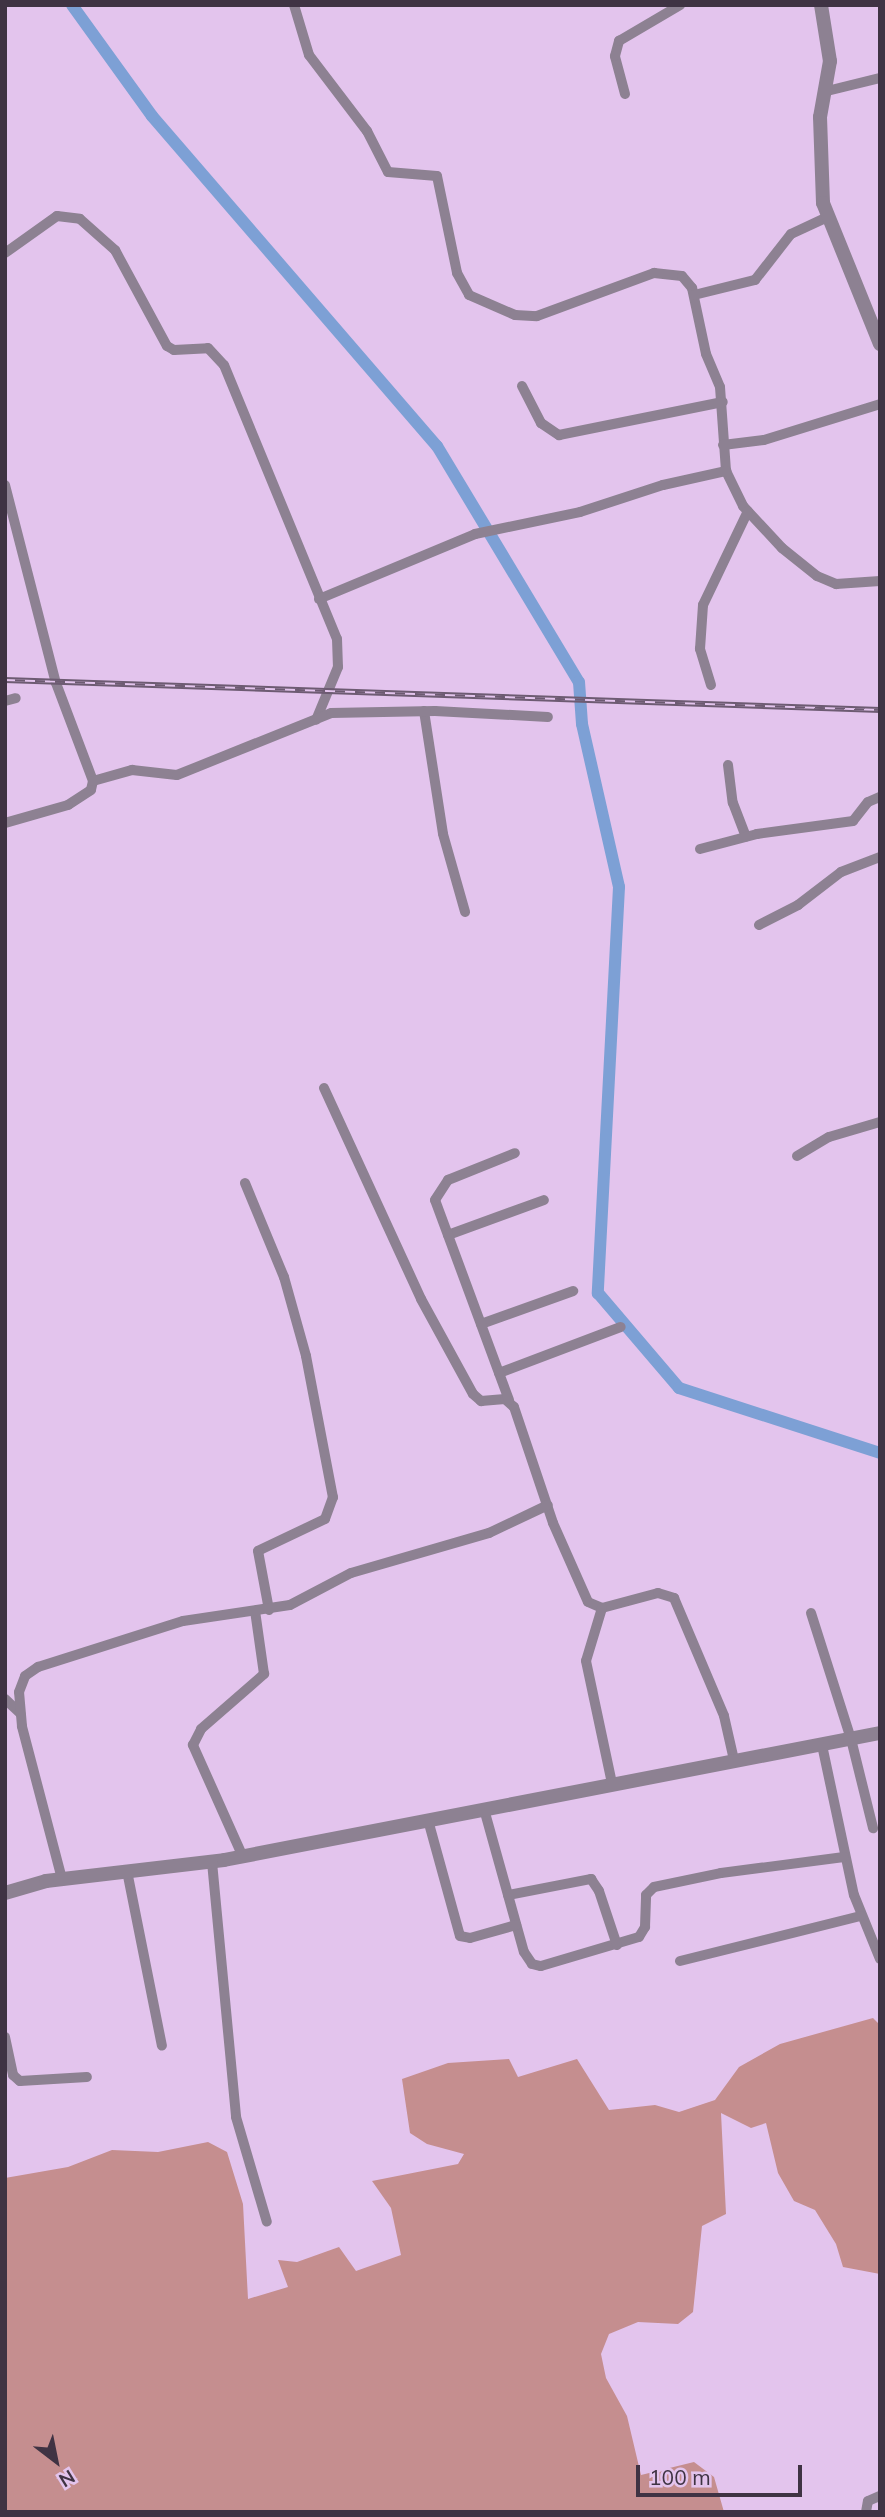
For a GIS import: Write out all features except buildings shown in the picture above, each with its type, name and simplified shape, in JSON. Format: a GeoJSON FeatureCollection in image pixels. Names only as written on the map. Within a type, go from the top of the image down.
{"type":"FeatureCollection","features":[{"type":"Feature","properties":{"kind":"street"},"geometry":{"type":"LineString","coordinates":[[294,5],[309,55],[367,131],[388,172],[437,176],[457,273],[469,295],[515,315],[537,316],[662,272],[682,276],[694,295],[706,354],[723,402],[726,471],[748,511],[817,576],[836,584],[880,581]]}},
{"type":"Feature","properties":{"kind":"street"},"geometry":{"type":"LineString","coordinates":[[625,94],[615,56],[619,41],[680,5]]}},
{"type":"Feature","properties":{"kind":"street"},"geometry":{"type":"LineString","coordinates":[[821,5],[830,61],[827,91],[820,117],[820,151],[827,217],[875,319],[880,344]]}},
{"type":"Feature","properties":{"kind":"street"},"geometry":{"type":"LineString","coordinates":[[827,91],[880,78]]}},
{"type":"Feature","properties":{"kind":"street"},"geometry":{"type":"LineString","coordinates":[[5,253],[57,216],[79,219],[115,250],[167,346],[208,348],[218,355],[339,652],[338,667],[316,720]]}},
{"type":"Feature","properties":{"kind":"street"},"geometry":{"type":"LineString","coordinates":[[694,295],[755,280],[791,234],[827,217]]}},
{"type":"Feature","properties":{"kind":"street"},"geometry":{"type":"LineString","coordinates":[[522,386],[541,423],[559,435],[723,402]]}},
{"type":"Feature","properties":{"kind":"street"},"geometry":{"type":"LineString","coordinates":[[723,445],[764,440],[880,404]]}},
{"type":"Feature","properties":{"kind":"street"},"geometry":{"type":"LineString","coordinates":[[319,599],[475,534],[593,509],[663,485],[726,471]]}},
{"type":"Feature","properties":{"kind":"street"},"geometry":{"type":"LineString","coordinates":[[5,485],[56,683],[93,781],[88,793],[68,805],[5,823]]}},
{"type":"Feature","properties":{"kind":"street"},"geometry":{"type":"LineString","coordinates":[[711,685],[700,649],[703,605],[748,511]]}},
{"type":"Feature","properties":{"kind":"street"},"geometry":{"type":"LineString","coordinates":[[93,781],[132,770],[177,775],[260,737],[296,730],[331,713],[424,711],[548,717]]}},
{"type":"Feature","properties":{"kind":"street"},"geometry":{"type":"LineString","coordinates":[[424,711],[436,802],[465,912]]}},
{"type":"Feature","properties":{"kind":"street"},"geometry":{"type":"LineString","coordinates":[[728,765],[733,803],[746,837]]}},
{"type":"Feature","properties":{"kind":"street"},"geometry":{"type":"LineString","coordinates":[[700,849],[746,837],[853,821],[869,802],[880,797]]}},
{"type":"Feature","properties":{"kind":"street"},"geometry":{"type":"LineString","coordinates":[[758,925],[798,905],[848,869],[880,857]]}},
{"type":"Feature","properties":{"kind":"street"},"geometry":{"type":"LineString","coordinates":[[324,1088],[421,1299],[472,1394],[481,1401],[509,1400]]}},
{"type":"Feature","properties":{"kind":"street"},"geometry":{"type":"LineString","coordinates":[[797,1156],[830,1137],[880,1122]]}},
{"type":"Feature","properties":{"kind":"street"},"geometry":{"type":"LineString","coordinates":[[515,1153],[448,1180],[440,1188],[435,1200],[548,1505],[587,1602],[602,1608],[658,1593],[674,1598],[724,1716],[734,1760]]}},
{"type":"Feature","properties":{"kind":"street"},"geometry":{"type":"LineString","coordinates":[[245,1183],[284,1277],[306,1356],[333,1497],[325,1519],[258,1551],[269,1610]]}},
{"type":"Feature","properties":{"kind":"street"},"geometry":{"type":"LineString","coordinates":[[449,1236],[544,1200]]}},
{"type":"Feature","properties":{"kind":"street"},"geometry":{"type":"LineString","coordinates":[[481,1324],[573,1290]]}},
{"type":"Feature","properties":{"kind":"street"},"geometry":{"type":"LineString","coordinates":[[499,1373],[621,1328]]}},
{"type":"Feature","properties":{"kind":"street"},"geometry":{"type":"LineString","coordinates":[[62,1879],[20,1713],[21,1683],[38,1667],[183,1621],[290,1605],[351,1573],[489,1534],[548,1505]]}},
{"type":"Feature","properties":{"kind":"street"},"geometry":{"type":"LineString","coordinates":[[602,1608],[586,1661],[612,1783]]}},
{"type":"Feature","properties":{"kind":"street"},"geometry":{"type":"LineString","coordinates":[[243,1857],[193,1745],[201,1728],[264,1674],[255,1611]]}},
{"type":"Feature","properties":{"kind":"street"},"geometry":{"type":"LineString","coordinates":[[811,1614],[852,1739],[873,1828]]}},
{"type":"Feature","properties":{"kind":"street"},"geometry":{"type":"LineString","coordinates":[[5,1699],[20,1713]]}},
{"type":"Feature","properties":{"kind":"street"},"geometry":{"type":"LineString","coordinates":[[5,1893],[62,1879],[243,1857],[612,1783],[880,1733]]}},
{"type":"Feature","properties":{"kind":"street"},"geometry":{"type":"LineString","coordinates":[[822,1745],[844,1857],[860,1916],[880,1959]]}},
{"type":"Feature","properties":{"kind":"street"},"geometry":{"type":"LineString","coordinates":[[484,1809],[527,1958],[541,1966],[617,1945],[643,1934],[646,1895],[654,1887],[721,1873],[844,1857]]}},
{"type":"Feature","properties":{"kind":"street"},"geometry":{"type":"LineString","coordinates":[[428,1820],[460,1936],[470,1938],[516,1925]]}},
{"type":"Feature","properties":{"kind":"street"},"geometry":{"type":"LineString","coordinates":[[212,1861],[236,2117],[267,2222]]}},
{"type":"Feature","properties":{"kind":"street"},"geometry":{"type":"LineString","coordinates":[[127,1871],[162,2046]]}},
{"type":"Feature","properties":{"kind":"street"},"geometry":{"type":"LineString","coordinates":[[508,1895],[591,1879],[617,1945]]}},
{"type":"Feature","properties":{"kind":"street"},"geometry":{"type":"LineString","coordinates":[[680,1961],[860,1916]]}},
{"type":"Feature","properties":{"kind":"street"},"geometry":{"type":"LineString","coordinates":[[5,2037],[13,2075],[20,2081],[87,2077]]}},
{"type":"Feature","properties":{"kind":"street"},"geometry":{"type":"LineString","coordinates":[[866,2512],[869,2501],[880,2496]]}},
{"type":"Feature","properties":{"kind":"shaded area"},"geometry":{"type":"Polygon","coordinates":[[[873,2018],[880,2025],[880,2274],[843,2267],[836,2244],[815,2210],[794,2201],[778,2173],[766,2123],[751,2128],[721,2113],[726,2214],[702,2226],[693,2312],[678,2324],[638,2322],[609,2334],[601,2354],[606,2378],[627,2416],[641,2475],[694,2462],[714,2477],[724,2512],[5,2512],[5,2178],[68,2167],[112,2150],[158,2152],[208,2142],[227,2152],[243,2204],[248,2299],[288,2287],[278,2260],[297,2262],[339,2247],[356,2271],[401,2255],[391,2208],[372,2181],[458,2164],[464,2154],[427,2144],[410,2133],[402,2079],[448,2063],[509,2059],[518,2077],[577,2059],[609,2110],[655,2105],[679,2112],[715,2100],[739,2067],[780,2044],[873,2018]]]}},
{"type":"Feature","properties":{"kind":"waterway"},"geometry":{"type":"LineString","coordinates":[[72,5],[152,116],[437,446],[579,682],[582,724],[619,887],[598,1293],[679,1388],[880,1453]]}},
{"type":"Feature","properties":{"kind":"railway"},"geometry":{"type":"LineString","coordinates":[[5,680],[880,710]]}}]}
